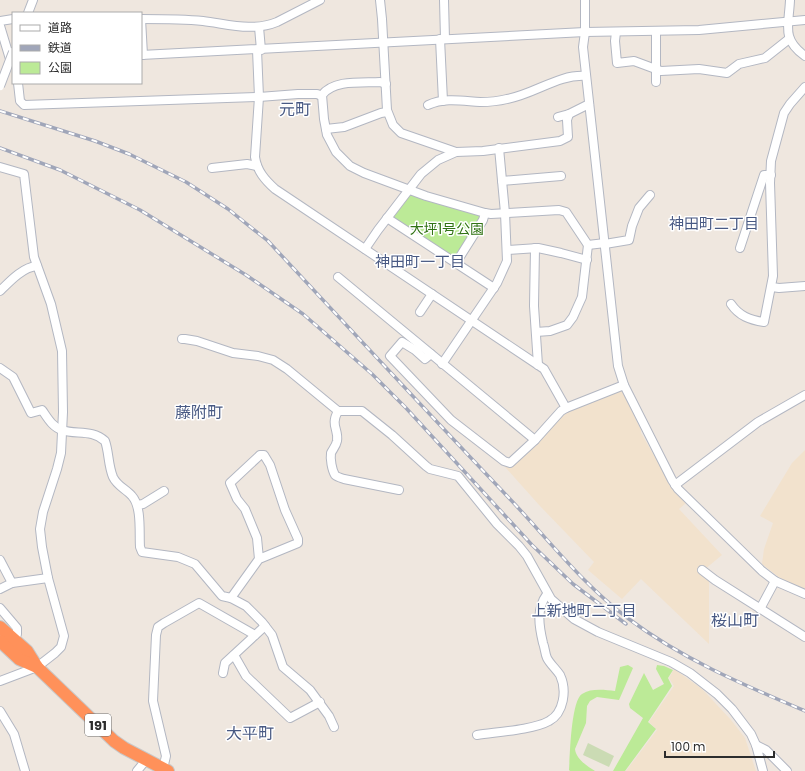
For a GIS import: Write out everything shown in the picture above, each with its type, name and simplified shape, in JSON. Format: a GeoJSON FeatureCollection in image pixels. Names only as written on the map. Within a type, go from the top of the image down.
{"type":"FeatureCollection","features":[{"type":"Feature","properties":{"kind":"highway","name":"191"},"geometry":{"type":"LineString","coordinates":[[0,627],[27,651],[37,667],[114,741],[124,748],[166,770]]}},
{"type":"Feature","properties":{"kind":"highway","name":"191"},"geometry":{"type":"LineString","coordinates":[[0,641],[19,659],[37,667]]}},
{"type":"Feature","properties":{"kind":"street"},"geometry":{"type":"LineString","coordinates":[[28,12],[33,0]]}},
{"type":"Feature","properties":{"kind":"street"},"geometry":{"type":"LineString","coordinates":[[142,19],[203,21],[223,25],[258,27],[277,22],[320,0]]}},
{"type":"Feature","properties":{"kind":"street"},"geometry":{"type":"LineString","coordinates":[[380,0],[384,42],[387,112],[393,125],[401,133],[456,152]]}},
{"type":"Feature","properties":{"kind":"street"},"geometry":{"type":"LineString","coordinates":[[443,101],[444,0]]}},
{"type":"Feature","properties":{"kind":"street"},"geometry":{"type":"LineString","coordinates":[[585,0],[585,32],[583,47],[618,366],[624,385],[675,485],[725,536],[775,581],[805,594]]}},
{"type":"Feature","properties":{"kind":"street"},"geometry":{"type":"LineString","coordinates":[[790,0],[789,39],[798,51],[805,56]]}},
{"type":"Feature","properties":{"kind":"street"},"geometry":{"type":"LineString","coordinates":[[0,21],[12,20]]}},
{"type":"Feature","properties":{"kind":"street"},"geometry":{"type":"LineString","coordinates":[[142,55],[585,32],[656,32],[698,30],[789,23],[805,20]]}},
{"type":"Feature","properties":{"kind":"street"},"geometry":{"type":"LineString","coordinates":[[0,26],[12,57],[0,86]]}},
{"type":"Feature","properties":{"kind":"street"},"geometry":{"type":"LineString","coordinates":[[258,27],[259,97],[255,150],[257,166],[263,178],[275,189],[544,369],[566,408]]}},
{"type":"Feature","properties":{"kind":"street"},"geometry":{"type":"LineString","coordinates":[[616,32],[615,41],[617,62],[634,61],[661,71],[699,69],[727,73],[739,64],[765,58],[789,39]]}},
{"type":"Feature","properties":{"kind":"street"},"geometry":{"type":"LineString","coordinates":[[656,32],[656,82]]}},
{"type":"Feature","properties":{"kind":"street"},"geometry":{"type":"LineString","coordinates":[[0,56],[12,57]]}},
{"type":"Feature","properties":{"kind":"street"},"geometry":{"type":"LineString","coordinates":[[428,105],[456,99],[481,102],[509,99],[569,77],[586,76]]}},
{"type":"Feature","properties":{"kind":"street"},"geometry":{"type":"LineString","coordinates":[[386,84],[380,82],[342,84],[326,91],[322,96],[328,135],[336,152],[350,166],[364,173],[426,196],[485,213],[559,210],[566,212],[588,245],[582,297],[569,323],[550,331],[536,332]]}},
{"type":"Feature","properties":{"kind":"street"},"geometry":{"type":"LineString","coordinates":[[18,84],[20,101],[24,105],[259,97],[298,94],[317,94],[322,96]]}},
{"type":"Feature","properties":{"kind":"street"},"geometry":{"type":"LineString","coordinates":[[731,304],[736,312],[750,319],[764,322],[773,276],[770,175],[771,161],[784,113],[805,87]]}},
{"type":"Feature","properties":{"kind":"street"},"geometry":{"type":"LineString","coordinates":[[558,117],[569,114],[589,104]]}},
{"type":"Feature","properties":{"kind":"street"},"geometry":{"type":"LineString","coordinates":[[326,128],[344,127],[387,112]]}},
{"type":"Feature","properties":{"kind":"street"},"geometry":{"type":"LineString","coordinates":[[364,249],[421,174],[438,160],[456,152],[560,141],[568,137],[567,120],[569,114]]}},
{"type":"Feature","properties":{"kind":"street"},"geometry":{"type":"LineString","coordinates":[[442,364],[500,279],[507,261],[505,213],[499,148]]}},
{"type":"Feature","properties":{"kind":"street"},"geometry":{"type":"LineString","coordinates":[[212,168],[247,164],[257,166]]}},
{"type":"Feature","properties":{"kind":"street"},"geometry":{"type":"LineString","coordinates":[[0,167],[24,174],[34,257],[51,304],[62,351],[61,453],[58,469],[43,512],[40,529],[48,578],[64,636],[61,647],[37,667],[0,681]]}},
{"type":"Feature","properties":{"kind":"street"},"geometry":{"type":"LineString","coordinates":[[740,248],[764,175],[770,175]]}},
{"type":"Feature","properties":{"kind":"street"},"geometry":{"type":"LineString","coordinates":[[502,181],[561,176]]}},
{"type":"Feature","properties":{"kind":"street"},"geometry":{"type":"LineString","coordinates":[[588,245],[629,240],[632,226],[639,208],[650,195]]}},
{"type":"Feature","properties":{"kind":"street"},"geometry":{"type":"LineString","coordinates":[[456,263],[483,220],[485,213]]}},
{"type":"Feature","properties":{"kind":"street"},"geometry":{"type":"LineString","coordinates":[[387,218],[494,288]]}},
{"type":"Feature","properties":{"kind":"street"},"geometry":{"type":"LineString","coordinates":[[507,250],[535,248],[587,260]]}},
{"type":"Feature","properties":{"kind":"street"},"geometry":{"type":"LineString","coordinates":[[535,248],[534,306],[538,365]]}},
{"type":"Feature","properties":{"kind":"street"},"geometry":{"type":"LineString","coordinates":[[0,291],[26,268],[37,266]]}},
{"type":"Feature","properties":{"kind":"street"},"geometry":{"type":"LineString","coordinates":[[338,278],[535,440]]}},
{"type":"Feature","properties":{"kind":"street"},"geometry":{"type":"LineString","coordinates":[[772,287],[780,288],[805,286]]}},
{"type":"Feature","properties":{"kind":"street"},"geometry":{"type":"LineString","coordinates":[[420,312],[432,294]]}},
{"type":"Feature","properties":{"kind":"street"},"geometry":{"type":"LineString","coordinates":[[182,339],[197,341],[233,353],[258,356],[273,360],[287,369],[338,410],[347,412],[362,411],[392,435],[430,469],[458,476],[497,524],[527,556],[551,599],[574,619],[598,632],[672,662],[696,677],[717,694],[732,709],[751,734],[756,745],[763,771]]}},
{"type":"Feature","properties":{"kind":"street"},"geometry":{"type":"LineString","coordinates":[[431,354],[425,359],[415,350],[402,342],[390,356],[451,420],[504,461],[510,463],[535,440],[561,411],[624,385]]}},
{"type":"Feature","properties":{"kind":"street"},"geometry":{"type":"LineString","coordinates":[[0,368],[13,377],[31,413],[42,410],[52,423],[62,430],[84,432],[105,440],[111,472],[114,479],[117,484],[131,495],[138,505],[140,547],[142,552],[178,557],[195,564],[222,596],[231,598],[246,606],[272,635],[283,667],[310,690],[329,716],[334,728]]}},
{"type":"Feature","properties":{"kind":"street"},"geometry":{"type":"LineString","coordinates":[[675,485],[758,422],[805,395]]}},
{"type":"Feature","properties":{"kind":"street"},"geometry":{"type":"LineString","coordinates":[[338,410],[334,417],[333,423],[337,442],[331,453],[331,460],[337,477],[399,490]]}},
{"type":"Feature","properties":{"kind":"street"},"geometry":{"type":"LineString","coordinates":[[231,598],[259,559],[298,543],[298,539],[285,510],[270,465],[264,455],[260,455],[230,483],[237,499],[245,509],[257,538],[259,559]]}},
{"type":"Feature","properties":{"kind":"street"},"geometry":{"type":"LineString","coordinates":[[138,505],[143,504],[164,491]]}},
{"type":"Feature","properties":{"kind":"street"},"geometry":{"type":"LineString","coordinates":[[0,560],[12,583]]}},
{"type":"Feature","properties":{"kind":"street"},"geometry":{"type":"LineString","coordinates":[[702,570],[715,580],[805,637]]}},
{"type":"Feature","properties":{"kind":"street"},"geometry":{"type":"LineString","coordinates":[[0,589],[12,583],[48,578]]}},
{"type":"Feature","properties":{"kind":"street"},"geometry":{"type":"LineString","coordinates":[[760,609],[775,581]]}},
{"type":"Feature","properties":{"kind":"street"},"geometry":{"type":"LineString","coordinates":[[477,736],[532,727],[548,722],[556,716],[560,710],[564,693],[562,680],[547,658],[539,622],[542,600],[547,594]]}},
{"type":"Feature","properties":{"kind":"street"},"geometry":{"type":"LineString","coordinates":[[166,770],[166,756],[153,701],[156,635],[158,627],[199,603],[255,635]]}},
{"type":"Feature","properties":{"kind":"street"},"geometry":{"type":"LineString","coordinates":[[0,608],[17,628],[17,634]]}},
{"type":"Feature","properties":{"kind":"street"},"geometry":{"type":"LineString","coordinates":[[223,673],[225,663],[265,626]]}},
{"type":"Feature","properties":{"kind":"street"},"geometry":{"type":"LineString","coordinates":[[234,654],[246,676],[290,718],[320,702]]}},
{"type":"Feature","properties":{"kind":"street"},"geometry":{"type":"LineString","coordinates":[[0,711],[14,734],[25,771]]}},
{"type":"Feature","properties":{"kind":"street"},"geometry":{"type":"LineString","coordinates":[[756,745],[766,750],[787,771]]}},
{"type":"Feature","properties":{"kind":"street"},"geometry":{"type":"LineString","coordinates":[[137,771],[146,760]]}},
{"type":"Feature","properties":{"kind":"shaded area"},"geometry":{"type":"Polygon","coordinates":[[[617,391],[622,391],[641,430],[641,433],[674,490],[686,503],[679,509],[722,555],[704,570],[709,575],[709,644],[641,579],[622,599],[588,570],[594,562],[505,467],[512,467],[567,412],[617,391]]]}},
{"type":"Feature","properties":{"kind":"shaded area"},"geometry":{"type":"Polygon","coordinates":[[[805,450],[805,589],[781,579],[762,564],[764,549],[773,523],[760,516],[792,463],[805,450]]]}},
{"type":"Feature","properties":{"kind":"shaded area"},"geometry":{"type":"Polygon","coordinates":[[[674,669],[702,689],[731,720],[745,738],[756,771],[626,771],[657,730],[649,722],[674,686],[669,678],[674,669]]]}},
{"type":"Feature","properties":{"kind":"green space","name":"大坪1号公園"},"geometry":{"type":"Polygon","coordinates":[[[413,194],[480,215],[481,218],[457,257],[453,259],[392,219],[393,215],[407,197],[413,194]]]}},
{"type":"Feature","properties":{"kind":"green space"},"geometry":{"type":"Polygon","coordinates":[[[628,665],[633,668],[619,700],[597,697],[590,701],[587,706],[586,723],[575,749],[577,756],[595,771],[570,771],[573,717],[578,699],[582,694],[590,691],[615,691],[620,667],[628,665]]]}},
{"type":"Feature","properties":{"kind":"green space"},"geometry":{"type":"Polygon","coordinates":[[[657,665],[673,670],[668,678],[672,686],[648,722],[656,729],[625,771],[613,771],[643,718],[630,708],[629,704],[644,673],[653,690],[664,684],[656,669],[657,665]]]}},
{"type":"Feature","properties":{"kind":"green space"},"geometry":{"type":"Polygon","coordinates":[[[588,743],[614,756],[609,767],[583,755],[588,743]]]}},
{"type":"Feature","properties":{"kind":"railway"},"geometry":{"type":"LineString","coordinates":[[0,111],[95,141],[129,154],[186,182],[228,209],[268,241],[581,577],[612,606],[670,647],[692,659],[736,681],[805,711]]}},
{"type":"Feature","properties":{"kind":"railway"},"geometry":{"type":"LineString","coordinates":[[0,148],[60,170],[140,210],[246,275],[303,314],[372,374],[406,408],[532,545],[573,584],[626,624]]}},
{"type":"Feature","properties":{"kind":"district","name":"元町"},"geometry":{"type":"Point","coordinates":[295,109]}},
{"type":"Feature","properties":{"kind":"district","name":"神田町二丁目"},"geometry":{"type":"Point","coordinates":[714,224]}},
{"type":"Feature","properties":{"kind":"district","name":"神田町一丁目"},"geometry":{"type":"Point","coordinates":[420,262]}},
{"type":"Feature","properties":{"kind":"district","name":"藤附町"},"geometry":{"type":"Point","coordinates":[199,412]}},
{"type":"Feature","properties":{"kind":"district","name":"上新地町二丁目"},"geometry":{"type":"Point","coordinates":[584,611]}},
{"type":"Feature","properties":{"kind":"district","name":"桜山町"},"geometry":{"type":"Point","coordinates":[735,620]}},
{"type":"Feature","properties":{"kind":"district","name":"大平町"},"geometry":{"type":"Point","coordinates":[250,733]}}]}
